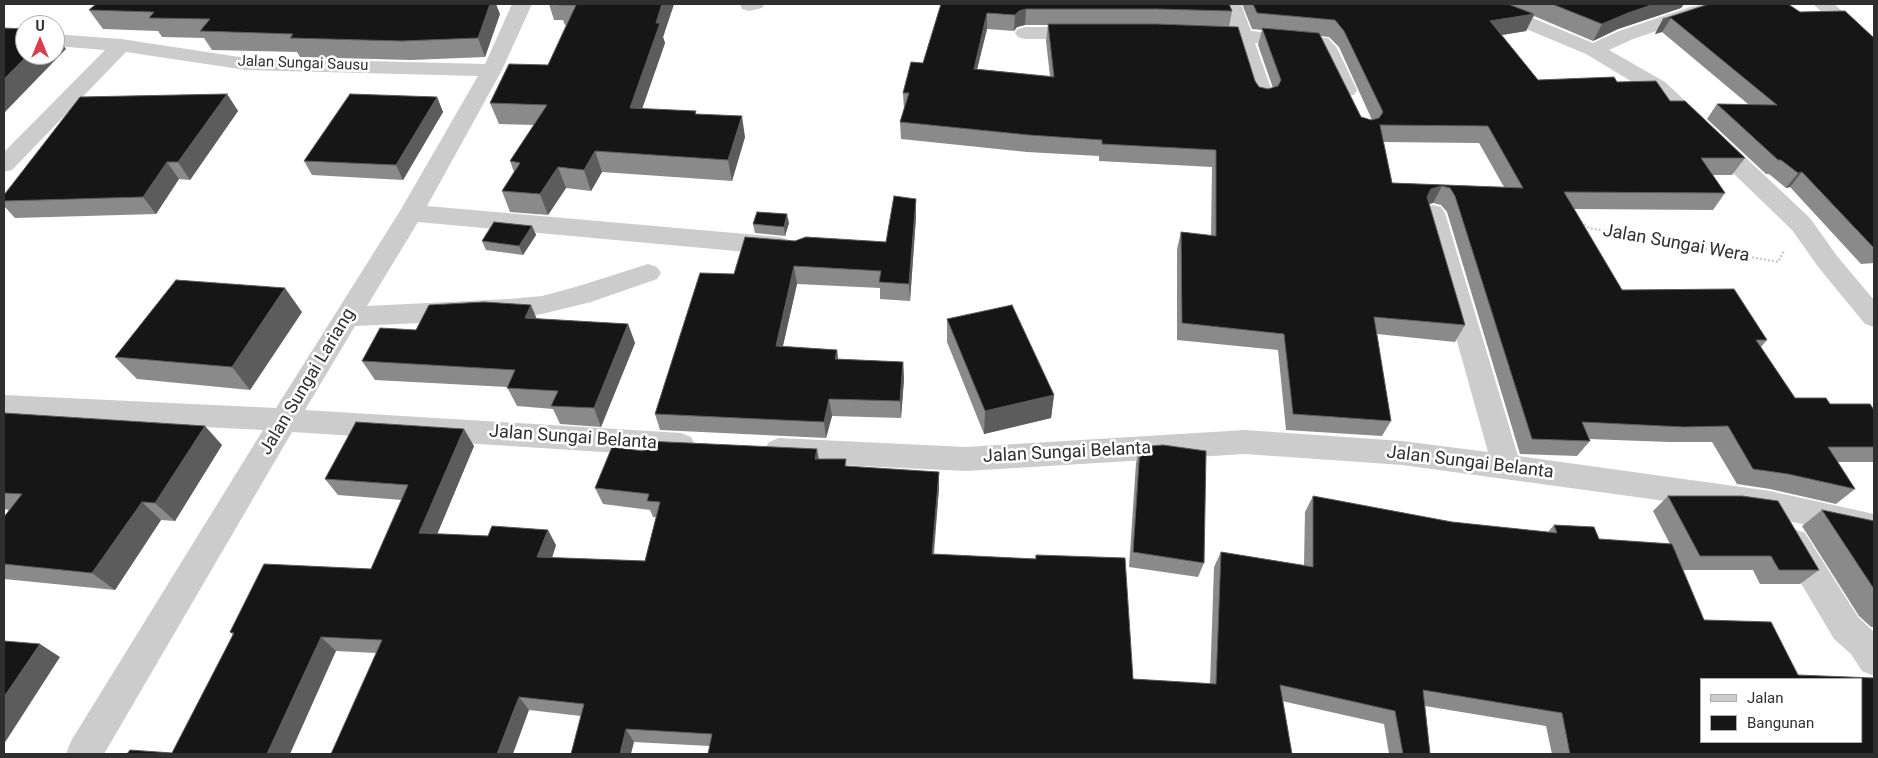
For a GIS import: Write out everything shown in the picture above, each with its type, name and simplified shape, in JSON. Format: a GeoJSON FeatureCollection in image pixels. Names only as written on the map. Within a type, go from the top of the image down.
{"type":"FeatureCollection","features":[{"type":"Feature","properties":{"kind":"street","name":"Jalan Sungai Lariang"},"geometry":{"type":"LineString","coordinates":[[84,754],[284,420],[411,213],[492,70],[522,4]]}},
{"type":"Feature","properties":{"kind":"street"},"geometry":{"type":"LineString","coordinates":[[1230,4],[1263,97]]}},
{"type":"Feature","properties":{"kind":"street"},"geometry":{"type":"LineString","coordinates":[[1483,4],[1593,50],[1636,73],[1663,92],[1801,224],[1828,262],[1874,317]]}},
{"type":"Feature","properties":{"kind":"street"},"geometry":{"type":"LineString","coordinates":[[1593,50],[1626,35],[1669,20],[1697,11],[1736,4]]}},
{"type":"Feature","properties":{"kind":"street"},"geometry":{"type":"LineString","coordinates":[[1823,4],[1874,49]]}},
{"type":"Feature","properties":{"kind":"street"},"geometry":{"type":"LineString","coordinates":[[1025,34],[1100,33]]}},
{"type":"Feature","properties":{"kind":"street"},"geometry":{"type":"LineString","coordinates":[[1184,34],[1321,42],[1327,48],[1355,106]]}},
{"type":"Feature","properties":{"kind":"street","name":"Jalan Sungai Sausu"},"geometry":{"type":"LineString","coordinates":[[65,41],[121,45],[246,64],[492,70]]}},
{"type":"Feature","properties":{"kind":"street"},"geometry":{"type":"LineString","coordinates":[[4,165],[121,45]]}},
{"type":"Feature","properties":{"kind":"street"},"geometry":{"type":"LineString","coordinates":[[411,213],[798,248]]}},
{"type":"Feature","properties":{"kind":"street"},"geometry":{"type":"LineString","coordinates":[[1433,213],[1507,467]]}},
{"type":"Feature","properties":{"kind":"street"},"geometry":{"type":"LineString","coordinates":[[347,317],[508,309],[542,305],[582,295],[648,273]]}},
{"type":"Feature","properties":{"kind":"street","name":"Jalan Sungai Belanta"},"geometry":{"type":"LineString","coordinates":[[4,406],[284,420],[703,446]]}},
{"type":"Feature","properties":{"kind":"street","name":"Jalan Sungai Belanta"},"geometry":{"type":"LineString","coordinates":[[752,448],[966,458],[1244,442],[1402,453],[1702,493],[1770,504],[1874,528]]}},
{"type":"Feature","properties":{"kind":"street"},"geometry":{"type":"LineString","coordinates":[[1770,504],[1846,628],[1863,643],[1874,660]]}},
{"type":"Feature","properties":{"kind":"path","name":"Jalan Sungai Wera"},"geometry":{"type":"LineString","coordinates":[[1577,218],[1589,228],[1778,262],[1801,224]]}},
{"type":"Feature","properties":{"kind":"building"},"geometry":{"type":"Polygon","coordinates":[[[96,4],[490,4],[478,38],[402,41],[290,38],[293,34],[200,31],[210,19],[149,18],[154,12],[89,10],[96,4]]]}},
{"type":"Feature","properties":{"kind":"building"},"geometry":{"type":"Polygon","coordinates":[[[559,4],[662,4],[656,23],[660,23],[630,108],[696,111],[695,114],[742,116],[728,160],[595,151],[584,170],[558,167],[540,194],[502,191],[520,163],[510,161],[547,105],[490,103],[509,64],[548,65],[576,5],[559,4]]]}},
{"type":"Feature","properties":{"kind":"building"},"geometry":{"type":"Polygon","coordinates":[[[941,4],[1229,4],[1232,11],[1026,9],[1019,11],[1015,15],[987,13],[974,69],[1054,77],[1048,24],[1157,24],[1238,27],[1255,81],[1259,87],[1268,89],[1278,86],[1281,80],[1262,28],[1319,33],[1361,117],[1371,120],[1379,118],[1383,112],[1344,31],[1335,20],[1257,13],[1253,4],[1508,4],[1534,14],[1490,21],[1538,80],[1614,77],[1617,82],[1656,81],[1670,101],[1685,101],[1745,158],[1701,158],[1725,193],[1564,192],[1622,290],[1734,289],[1767,340],[1756,340],[1795,398],[1826,398],[1830,404],[1870,404],[1874,410],[1874,447],[1828,447],[1855,489],[1788,474],[1753,469],[1728,426],[1684,427],[1582,422],[1590,441],[1532,439],[1455,196],[1450,188],[1442,186],[1431,189],[1427,197],[1465,325],[1374,317],[1391,421],[1293,414],[1284,334],[1182,323],[1181,232],[1216,236],[1216,150],[1102,144],[1102,140],[900,122],[909,93],[903,93],[911,62],[923,63],[941,4]],[[1380,125],[1392,183],[1523,188],[1488,126],[1380,125]]]}},
{"type":"Feature","properties":{"kind":"building"},"geometry":{"type":"Polygon","coordinates":[[[1552,4],[1654,4],[1602,24],[1552,4]]]}},
{"type":"Feature","properties":{"kind":"building"},"geometry":{"type":"Polygon","coordinates":[[[1709,4],[1788,4],[1800,12],[1845,11],[1874,38],[1874,248],[1802,172],[1798,173],[1781,160],[1778,160],[1717,104],[1777,105],[1671,18],[1663,19],[1709,4]]]}},
{"type":"Feature","properties":{"kind":"building"},"geometry":{"type":"Polygon","coordinates":[[[4,28],[15,29],[15,65],[18,65],[4,79],[4,28]]]}},
{"type":"Feature","properties":{"kind":"building"},"geometry":{"type":"Polygon","coordinates":[[[227,94],[178,162],[167,162],[143,197],[4,201],[4,195],[80,97],[227,94]]]}},
{"type":"Feature","properties":{"kind":"building"},"geometry":{"type":"Polygon","coordinates":[[[350,94],[437,97],[396,165],[304,161],[350,94]]]}},
{"type":"Feature","properties":{"kind":"building"},"geometry":{"type":"Polygon","coordinates":[[[894,196],[916,199],[909,284],[879,282],[881,271],[794,266],[776,346],[837,350],[835,359],[903,362],[900,401],[829,399],[824,422],[655,414],[700,273],[734,274],[745,237],[795,241],[806,237],[886,242],[894,196]]]}},
{"type":"Feature","properties":{"kind":"building"},"geometry":{"type":"Polygon","coordinates":[[[757,212],[787,214],[784,227],[753,224],[757,212]]]}},
{"type":"Feature","properties":{"kind":"building"},"geometry":{"type":"Polygon","coordinates":[[[494,222],[532,226],[519,246],[482,241],[494,222]]]}},
{"type":"Feature","properties":{"kind":"building"},"geometry":{"type":"Polygon","coordinates":[[[176,280],[285,288],[232,367],[115,357],[176,280]]]}},
{"type":"Feature","properties":{"kind":"building"},"geometry":{"type":"Polygon","coordinates":[[[484,302],[531,305],[525,318],[628,324],[594,408],[551,406],[558,391],[507,388],[515,370],[362,361],[380,328],[416,330],[429,305],[484,302]]]}},
{"type":"Feature","properties":{"kind":"building"},"geometry":{"type":"Polygon","coordinates":[[[1012,305],[1054,395],[985,411],[947,319],[1012,305]]]}},
{"type":"Feature","properties":{"kind":"building"},"geometry":{"type":"Polygon","coordinates":[[[4,413],[205,426],[155,503],[142,502],[92,573],[4,564],[4,517],[22,494],[4,493],[4,413]]]}},
{"type":"Feature","properties":{"kind":"building"},"geometry":{"type":"Polygon","coordinates":[[[356,422],[464,429],[419,533],[488,536],[492,526],[548,530],[537,557],[645,561],[660,502],[647,501],[649,494],[595,488],[612,447],[643,451],[646,441],[817,449],[815,459],[846,459],[845,466],[939,472],[932,554],[1036,559],[1036,555],[1125,558],[1133,679],[1216,684],[1221,552],[1313,567],[1313,496],[1452,522],[1557,533],[1554,525],[1594,527],[1599,539],[1672,544],[1704,620],[1771,622],[1798,675],[1874,678],[1874,754],[1570,754],[1562,713],[1423,690],[1430,754],[1403,754],[1395,711],[1280,685],[1292,754],[708,754],[712,734],[626,729],[620,754],[571,754],[584,704],[519,697],[497,754],[331,754],[382,640],[321,637],[267,754],[127,754],[130,750],[172,753],[234,633],[230,632],[264,564],[371,569],[408,485],[325,479],[356,422]]]}},
{"type":"Feature","properties":{"kind":"building"},"geometry":{"type":"Polygon","coordinates":[[[1163,445],[1206,451],[1204,563],[1133,552],[1140,447],[1163,445]]]}},
{"type":"Feature","properties":{"kind":"building"},"geometry":{"type":"Polygon","coordinates":[[[1668,496],[1742,496],[1778,501],[1819,570],[1779,570],[1771,556],[1700,556],[1668,496]]]}},
{"type":"Feature","properties":{"kind":"building"},"geometry":{"type":"Polygon","coordinates":[[[1822,510],[1874,521],[1874,589],[1822,510]]]}},
{"type":"Feature","properties":{"kind":"building"},"geometry":{"type":"Polygon","coordinates":[[[4,641],[40,644],[4,697],[4,641]]]}}]}
